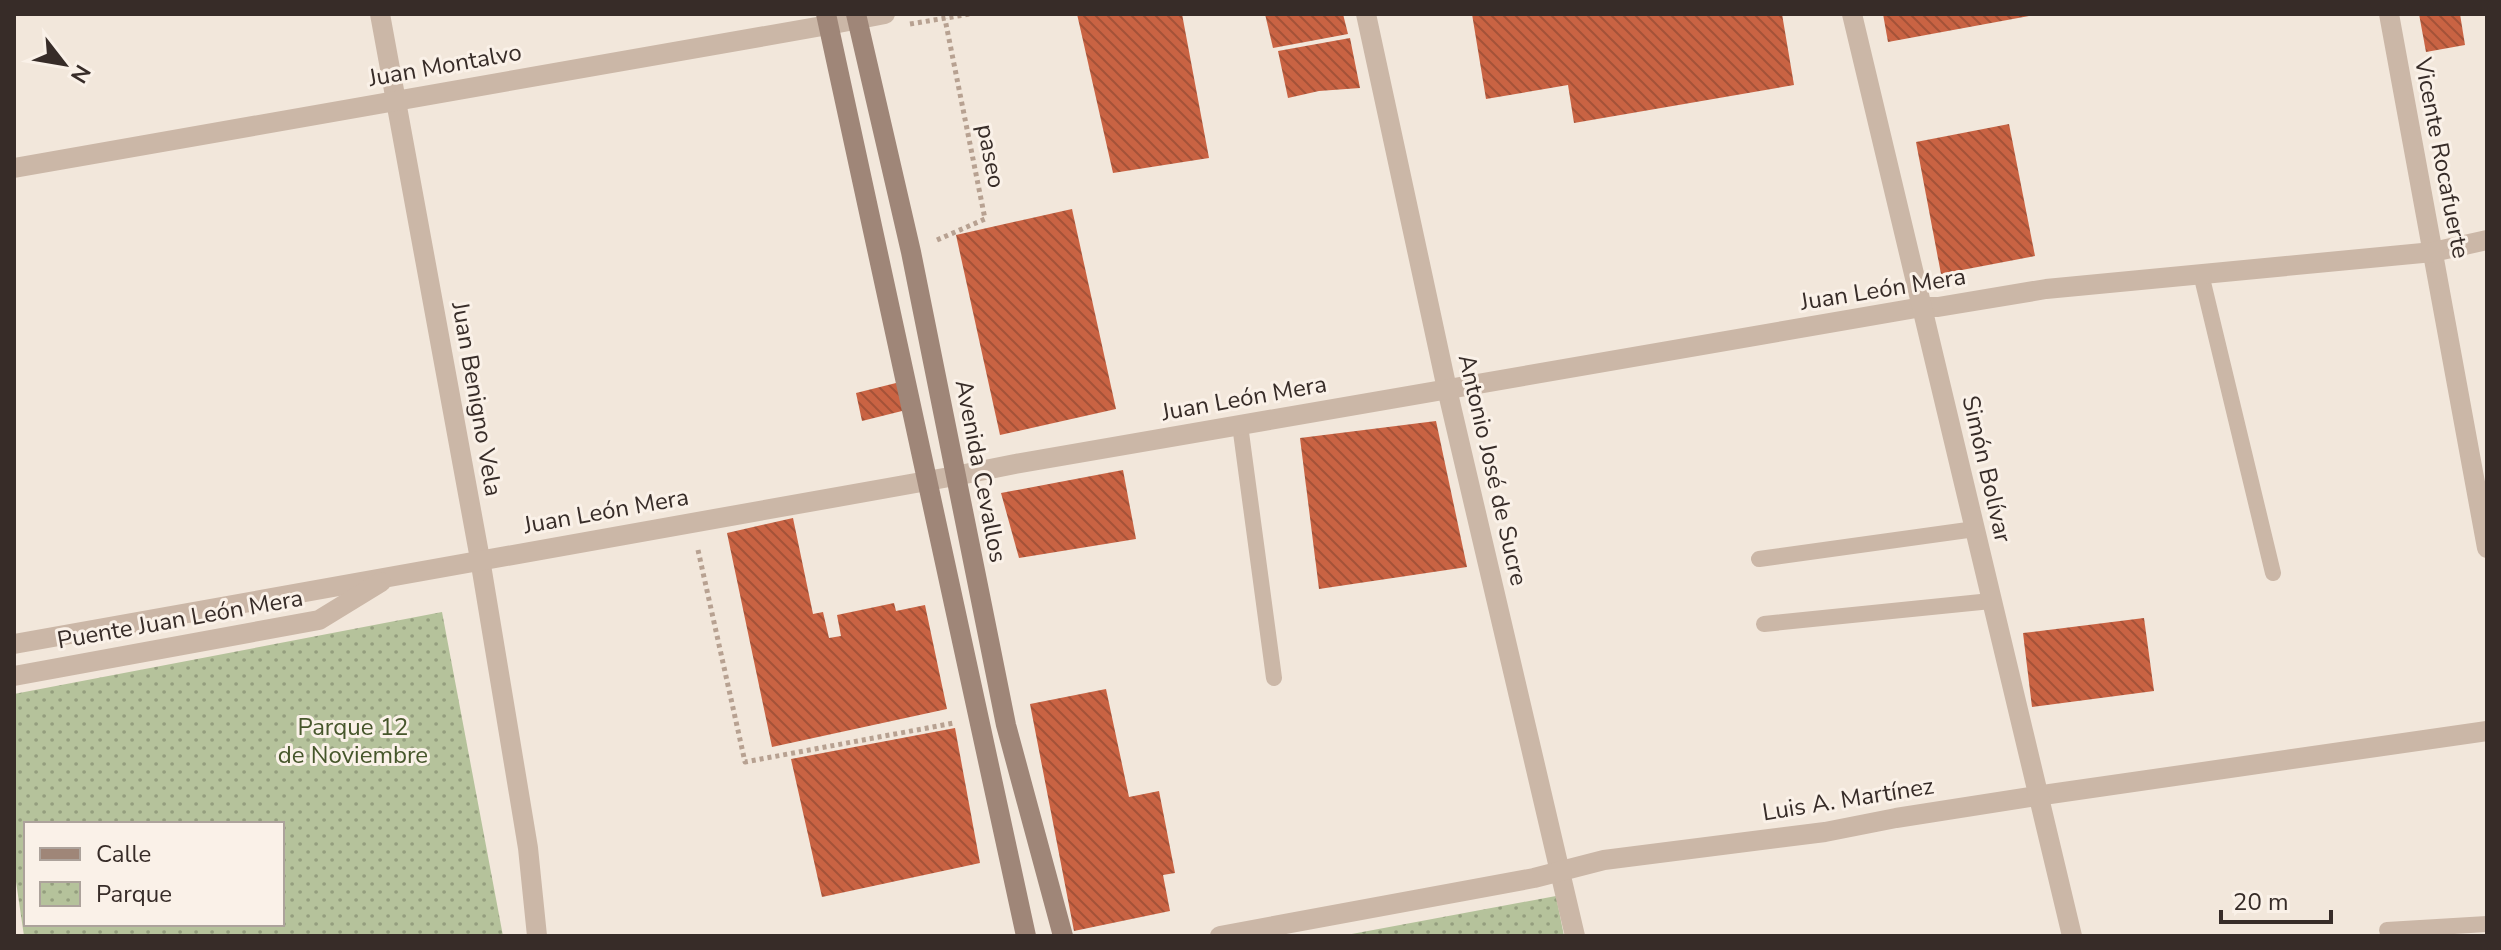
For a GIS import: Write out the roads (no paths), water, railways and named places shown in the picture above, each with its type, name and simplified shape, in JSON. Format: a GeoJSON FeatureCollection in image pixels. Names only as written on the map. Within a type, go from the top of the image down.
{"type":"FeatureCollection","features":[{"type":"Feature","properties":{"kind":"main road","name":"Avenida Cevallos"},"geometry":{"type":"LineString","coordinates":[[856,17],[911,252],[1006,725],[1063,936]]}},
{"type":"Feature","properties":{"kind":"main road"},"geometry":{"type":"LineString","coordinates":[[827,19],[1026,936]]}},
{"type":"Feature","properties":{"kind":"street","name":"Juan Benigno Vela"},"geometry":{"type":"LineString","coordinates":[[380,14],[480,559],[528,848],[537,936]]}},
{"type":"Feature","properties":{"kind":"street","name":"Antonio José de Sucre"},"geometry":{"type":"LineString","coordinates":[[1366,14],[1447,389],[1575,936]]}},
{"type":"Feature","properties":{"kind":"street","name":"Simón Bolívar"},"geometry":{"type":"LineString","coordinates":[[1852,14],[2072,936]]}},
{"type":"Feature","properties":{"kind":"street","name":"Vicente Rocafuerte"},"geometry":{"type":"LineString","coordinates":[[2389,14],[2487,548]]}},
{"type":"Feature","properties":{"kind":"street","name":"Juan Montalvo"},"geometry":{"type":"LineString","coordinates":[[14,168],[827,19],[856,17],[891,20]]}},
{"type":"Feature","properties":{"kind":"street","name":"Juan León Mera"},"geometry":{"type":"LineString","coordinates":[[14,644],[480,559],[1922,307],[2046,289],[2433,252],[2487,240]]}},
{"type":"Feature","properties":{"kind":"street","name":"Puente Juan León Mera"},"geometry":{"type":"LineString","coordinates":[[14,676],[319,620],[391,576]]}},
{"type":"Feature","properties":{"kind":"street","name":"Luis A. Martínez"},"geometry":{"type":"LineString","coordinates":[[1220,936],[1560,873],[1604,860],[1825,832],[2039,796],[2487,731]]}},
{"type":"Feature","properties":{"kind":"lane"},"geometry":{"type":"LineString","coordinates":[[2201,274],[2273,573]]}},
{"type":"Feature","properties":{"kind":"lane"},"geometry":{"type":"LineString","coordinates":[[1240,425],[1274,678]]}},
{"type":"Feature","properties":{"kind":"lane"},"geometry":{"type":"LineString","coordinates":[[1759,559],[1975,529]]}},
{"type":"Feature","properties":{"kind":"lane"},"geometry":{"type":"LineString","coordinates":[[1764,624],[1991,601]]}},
{"type":"Feature","properties":{"kind":"lane"},"geometry":{"type":"LineString","coordinates":[[2387,930],[2487,924]]}},
{"type":"Feature","properties":{"kind":"park label","name":"Parque 12 de Noviembre"},"geometry":{"type":"Point","coordinates":[353,741]}}]}
